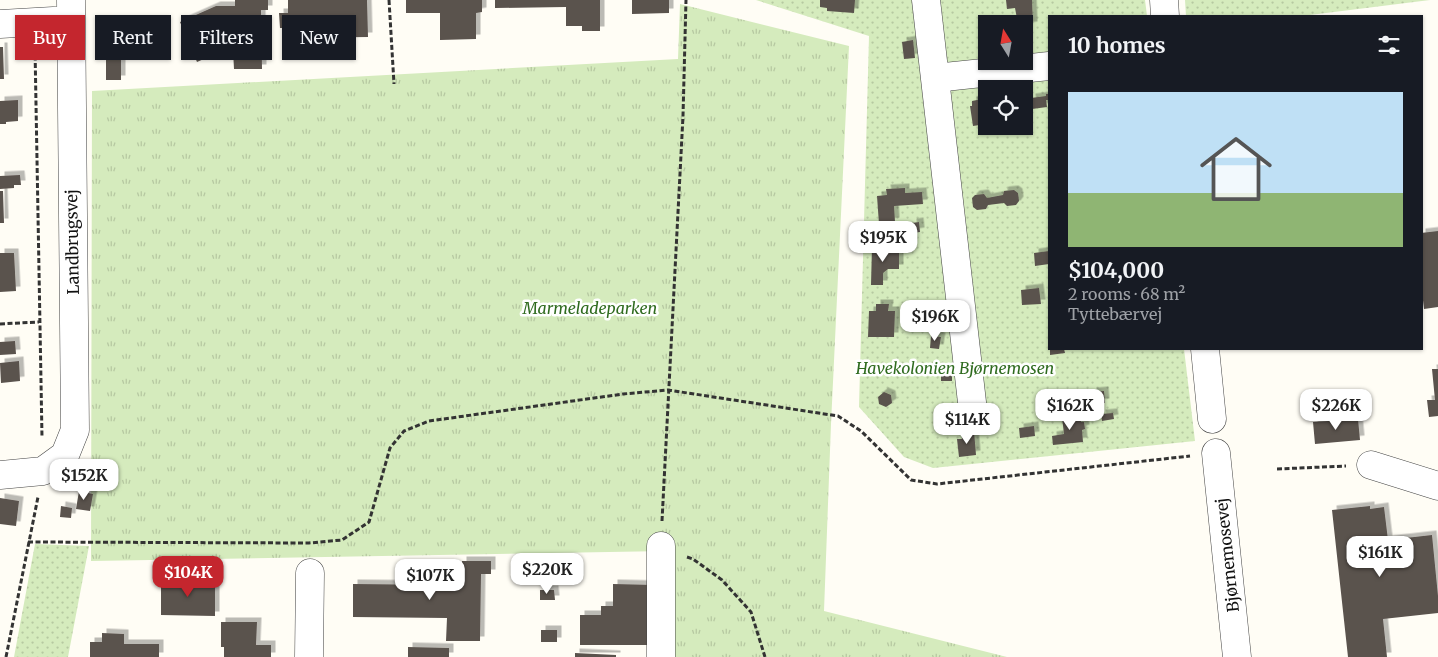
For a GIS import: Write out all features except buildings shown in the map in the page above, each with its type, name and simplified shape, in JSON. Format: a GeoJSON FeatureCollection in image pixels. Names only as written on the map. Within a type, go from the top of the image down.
{"type":"FeatureCollection","features":[{"type":"Feature","properties":{"kind":"street"},"geometry":{"type":"LineString","coordinates":[[926,0],[973,411]]}},
{"type":"Feature","properties":{"kind":"street"},"geometry":{"type":"LineString","coordinates":[[1164,0],[1165,15]]}},
{"type":"Feature","properties":{"kind":"street"},"geometry":{"type":"LineString","coordinates":[[56,15],[71,10]]}},
{"type":"Feature","properties":{"kind":"street","name":"Landbrugsvej"},"geometry":{"type":"LineString","coordinates":[[43,472],[65,456],[75,430],[71,10]]}},
{"type":"Feature","properties":{"kind":"street"},"geometry":{"type":"LineString","coordinates":[[0,24],[15,23]]}},
{"type":"Feature","properties":{"kind":"street"},"geometry":{"type":"LineString","coordinates":[[935,78],[1048,66]]}},
{"type":"Feature","properties":{"kind":"street"},"geometry":{"type":"LineString","coordinates":[[1205,350],[1212,419]]}},
{"type":"Feature","properties":{"kind":"street","name":"Bjørnemosevej"},"geometry":{"type":"LineString","coordinates":[[1216,453],[1237,657]]}},
{"type":"Feature","properties":{"kind":"street"},"geometry":{"type":"LineString","coordinates":[[1371,465],[1438,486]]}},
{"type":"Feature","properties":{"kind":"street"},"geometry":{"type":"LineString","coordinates":[[0,475],[43,472]]}},
{"type":"Feature","properties":{"kind":"street"},"geometry":{"type":"LineString","coordinates":[[660,546],[661,657]]}},
{"type":"Feature","properties":{"kind":"street"},"geometry":{"type":"LineString","coordinates":[[309,657],[310,573]]}},
{"type":"Feature","properties":{"kind":"path"},"geometry":{"type":"LineString","coordinates":[[389,0],[394,84]]}},
{"type":"Feature","properties":{"kind":"path"},"geometry":{"type":"LineString","coordinates":[[686,0],[683,116],[660,546],[693,559],[722,580],[751,612],[764,657]]}},
{"type":"Feature","properties":{"kind":"path"},"geometry":{"type":"LineString","coordinates":[[6,657],[43,472],[36,60]]}},
{"type":"Feature","properties":{"kind":"path"},"geometry":{"type":"LineString","coordinates":[[0,324],[39,322]]}},
{"type":"Feature","properties":{"kind":"path"},"geometry":{"type":"LineString","coordinates":[[28,542],[309,543],[342,540],[368,522],[390,448],[404,431],[429,421],[623,394],[668,390],[838,416],[861,431],[911,480],[937,484],[1216,453]]}},
{"type":"Feature","properties":{"kind":"path"},"geometry":{"type":"LineString","coordinates":[[1277,468],[1371,465]]}},
{"type":"Feature","properties":{"kind":"green space","name":"Havekolonien Bjørnemosen"},"geometry":{"type":"Polygon","coordinates":[[[756,0],[1145,0],[1147,15],[1048,15],[1048,350],[1184,350],[1195,441],[933,468],[904,457],[859,407],[869,36],[756,0]]]}},
{"type":"Feature","properties":{"kind":"green space"},"geometry":{"type":"Polygon","coordinates":[[[1185,0],[1430,0],[1310,15],[1186,15],[1185,0]]]}},
{"type":"Feature","properties":{"kind":"green space","name":"Marmeladeparken"},"geometry":{"type":"Polygon","coordinates":[[[680,4],[849,46],[824,611],[1007,657],[675,657],[673,553],[667,551],[91,561],[92,91],[678,59],[680,4]]]}},
{"type":"Feature","properties":{"kind":"green space"},"geometry":{"type":"Polygon","coordinates":[[[35,544],[89,546],[68,657],[14,657],[35,544]]]}}]}
